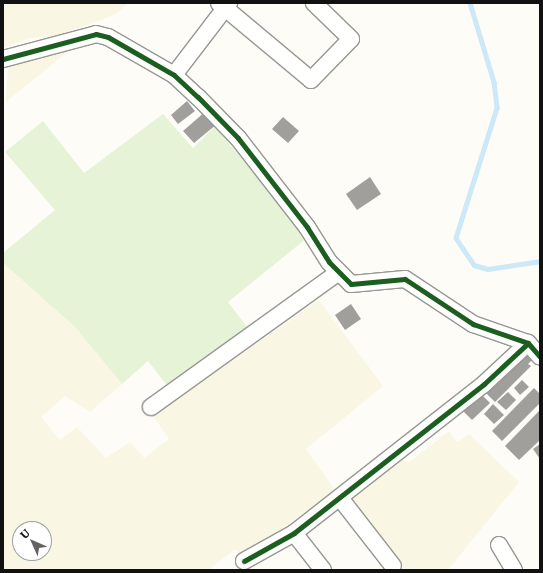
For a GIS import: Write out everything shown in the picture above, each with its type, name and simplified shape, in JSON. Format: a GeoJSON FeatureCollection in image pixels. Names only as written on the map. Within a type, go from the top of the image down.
{"type":"FeatureCollection","features":[{"type":"Feature","properties":{"kind":"street"},"geometry":{"type":"LineString","coordinates":[[174,75],[224,5],[311,80],[351,39],[314,3]]}},
{"type":"Feature","properties":{"kind":"street"},"geometry":{"type":"LineString","coordinates":[[3,59],[96,34],[174,75],[238,138],[338,272],[351,284],[405,279],[472,324],[528,343],[540,357]]}},
{"type":"Feature","properties":{"kind":"street"},"geometry":{"type":"LineString","coordinates":[[151,407],[338,272]]}},
{"type":"Feature","properties":{"kind":"street"},"geometry":{"type":"LineString","coordinates":[[244,561],[294,533],[340,498],[484,384],[528,343]]}},
{"type":"Feature","properties":{"kind":"street"},"geometry":{"type":"LineString","coordinates":[[340,498],[393,566]]}},
{"type":"Feature","properties":{"kind":"street"},"geometry":{"type":"LineString","coordinates":[[294,533],[323,570]]}},
{"type":"Feature","properties":{"kind":"street"},"geometry":{"type":"LineString","coordinates":[[499,545],[514,570]]}},
{"type":"Feature","properties":{"kind":"shaded area"},"geometry":{"type":"Polygon","coordinates":[[[3,3],[128,3],[118,13],[104,19],[58,35],[30,38],[3,48],[3,3]]]}},
{"type":"Feature","properties":{"kind":"shaded area"},"geometry":{"type":"Polygon","coordinates":[[[71,49],[6,102],[8,64],[30,55],[71,49]]]}},
{"type":"Feature","properties":{"kind":"shaded area"},"geometry":{"type":"Polygon","coordinates":[[[3,263],[75,327],[122,384],[90,412],[65,396],[41,417],[60,440],[77,427],[106,458],[130,442],[144,458],[169,439],[153,416],[319,300],[383,386],[306,449],[335,490],[246,554],[241,556],[236,549],[208,570],[3,570],[3,263]]]}},
{"type":"Feature","properties":{"kind":"shaded area"},"geometry":{"type":"Polygon","coordinates":[[[449,431],[457,442],[469,434],[519,482],[448,570],[405,570],[349,498],[401,457],[408,463],[449,431]]]}},
{"type":"Feature","properties":{"kind":"green space"},"geometry":{"type":"Polygon","coordinates":[[[163,114],[193,148],[215,126],[307,238],[228,302],[248,328],[169,388],[148,361],[122,384],[75,327],[3,263],[3,253],[55,210],[5,152],[43,121],[84,173],[163,114]]]}},
{"type":"Feature","properties":{"kind":"building"},"geometry":{"type":"Polygon","coordinates":[[[187,101],[195,111],[178,124],[171,115],[187,101]]]}},
{"type":"Feature","properties":{"kind":"building"},"geometry":{"type":"Polygon","coordinates":[[[206,111],[217,124],[194,143],[183,131],[206,111]]]}},
{"type":"Feature","properties":{"kind":"building"},"geometry":{"type":"Polygon","coordinates":[[[283,117],[299,131],[288,143],[272,129],[283,117]]]}},
{"type":"Feature","properties":{"kind":"building"},"geometry":{"type":"Polygon","coordinates":[[[370,177],[381,194],[357,210],[346,194],[370,177]]]}},
{"type":"Feature","properties":{"kind":"building"},"geometry":{"type":"Polygon","coordinates":[[[351,304],[361,319],[345,330],[335,315],[351,304]]]}},
{"type":"Feature","properties":{"kind":"building"},"geometry":{"type":"Polygon","coordinates":[[[526,347],[535,357],[528,364],[531,366],[495,402],[483,390],[526,347]]]}},
{"type":"Feature","properties":{"kind":"building"},"geometry":{"type":"Polygon","coordinates":[[[522,380],[529,387],[520,395],[514,388],[522,380]]]}},
{"type":"Feature","properties":{"kind":"building"},"geometry":{"type":"Polygon","coordinates":[[[534,388],[540,394],[540,403],[502,441],[492,431],[534,388]]]}},
{"type":"Feature","properties":{"kind":"building"},"geometry":{"type":"Polygon","coordinates":[[[478,391],[490,403],[472,420],[462,410],[478,391]]]}},
{"type":"Feature","properties":{"kind":"building"},"geometry":{"type":"Polygon","coordinates":[[[508,392],[516,400],[506,410],[497,402],[508,392]]]}},
{"type":"Feature","properties":{"kind":"building"},"geometry":{"type":"Polygon","coordinates":[[[493,404],[504,415],[494,424],[484,414],[493,404]]]}},
{"type":"Feature","properties":{"kind":"building"},"geometry":{"type":"Polygon","coordinates":[[[540,410],[540,440],[519,460],[505,446],[540,410]]]}},
{"type":"Feature","properties":{"kind":"building"},"geometry":{"type":"Polygon","coordinates":[[[540,444],[540,459],[533,449],[540,444]]]}},
{"type":"Feature","properties":{"kind":"waterway"},"geometry":{"type":"LineString","coordinates":[[470,3],[494,82],[497,108],[456,238],[474,265],[488,269],[540,261]]}},
{"type":"Feature","properties":{"kind":"cycle path"},"geometry":{"type":"LineString","coordinates":[[3,59],[96,34],[108,37],[174,75],[198,97],[238,138],[307,227],[329,262],[351,284],[405,279],[473,324],[528,343],[540,357]]}},
{"type":"Feature","properties":{"kind":"cycle path"},"geometry":{"type":"LineString","coordinates":[[244,561],[294,533],[484,384],[528,343]]}}]}
